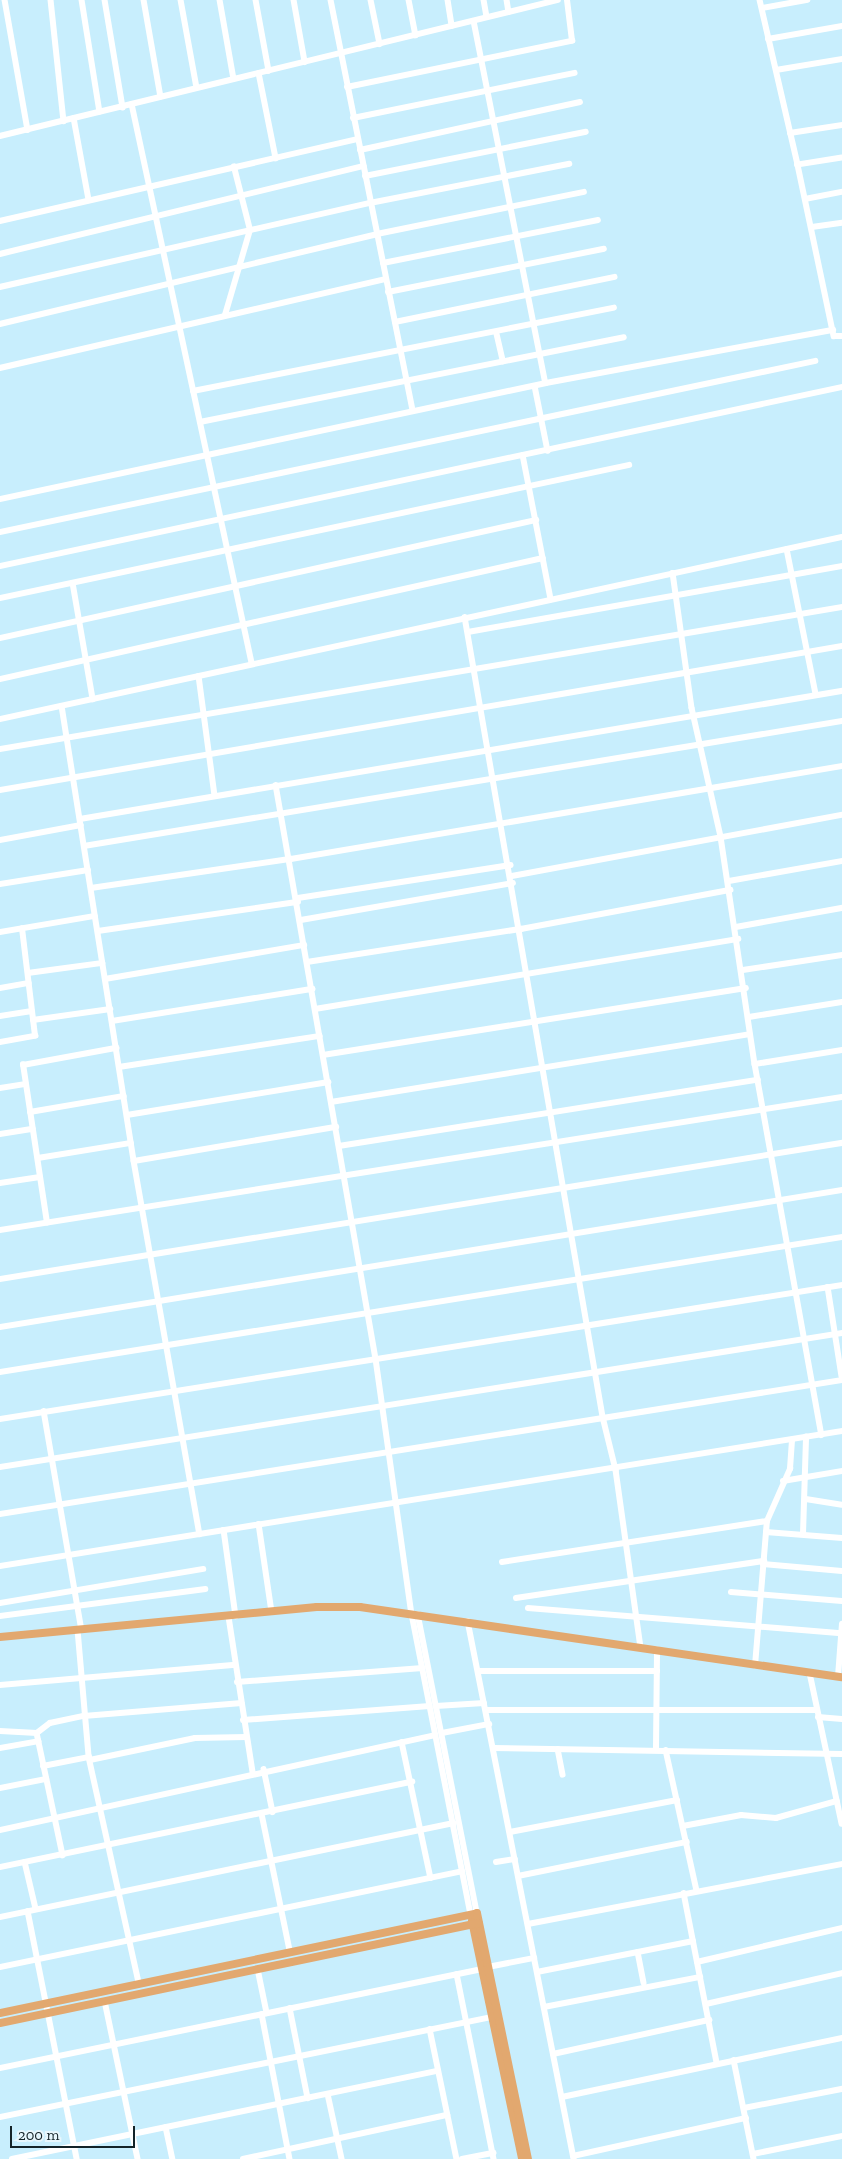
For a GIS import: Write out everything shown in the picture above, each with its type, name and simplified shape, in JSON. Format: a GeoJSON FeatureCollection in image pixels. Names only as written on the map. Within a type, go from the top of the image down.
{"type":"FeatureCollection","features":[{"type":"Feature","properties":{"kind":"main road"},"geometry":{"type":"LineString","coordinates":[[0,1637],[317,1607],[414,1611],[755,1666],[840,1677]]}},
{"type":"Feature","properties":{"kind":"main road"},"geometry":{"type":"LineString","coordinates":[[0,2013],[474,1914],[528,2159]]}},
{"type":"Feature","properties":{"kind":"main road"},"geometry":{"type":"LineString","coordinates":[[0,2023],[476,1923]]}},
{"type":"Feature","properties":{"kind":"main road"},"geometry":{"type":"LineString","coordinates":[[485,1968],[492,2017],[522,2159]]}},
{"type":"Feature","properties":{"kind":"street"},"geometry":{"type":"LineString","coordinates":[[5,0],[28,130]]}},
{"type":"Feature","properties":{"kind":"street"},"geometry":{"type":"LineString","coordinates":[[51,0],[64,121]]}},
{"type":"Feature","properties":{"kind":"street"},"geometry":{"type":"LineString","coordinates":[[82,0],[100,112]]}},
{"type":"Feature","properties":{"kind":"street"},"geometry":{"type":"LineString","coordinates":[[105,0],[123,106]]}},
{"type":"Feature","properties":{"kind":"street"},"geometry":{"type":"LineString","coordinates":[[144,0],[162,97]]}},
{"type":"Feature","properties":{"kind":"street"},"geometry":{"type":"LineString","coordinates":[[181,0],[197,88]]}},
{"type":"Feature","properties":{"kind":"street"},"geometry":{"type":"LineString","coordinates":[[220,0],[234,79]]}},
{"type":"Feature","properties":{"kind":"street"},"geometry":{"type":"LineString","coordinates":[[256,0],[269,71]]}},
{"type":"Feature","properties":{"kind":"street"},"geometry":{"type":"LineString","coordinates":[[294,0],[305,62]]}},
{"type":"Feature","properties":{"kind":"street"},"geometry":{"type":"LineString","coordinates":[[331,0],[357,139],[413,412]]}},
{"type":"Feature","properties":{"kind":"street"},"geometry":{"type":"LineString","coordinates":[[371,0],[380,44]]}},
{"type":"Feature","properties":{"kind":"street"},"geometry":{"type":"LineString","coordinates":[[409,0],[416,35]]}},
{"type":"Feature","properties":{"kind":"street"},"geometry":{"type":"LineString","coordinates":[[448,0],[452,26]]}},
{"type":"Feature","properties":{"kind":"street"},"geometry":{"type":"LineString","coordinates":[[484,0],[487,17]]}},
{"type":"Feature","properties":{"kind":"street"},"geometry":{"type":"LineString","coordinates":[[507,0],[509,12]]}},
{"type":"Feature","properties":{"kind":"street"},"geometry":{"type":"LineString","coordinates":[[0,136],[380,44],[543,2],[558,0]]}},
{"type":"Feature","properties":{"kind":"street"},"geometry":{"type":"LineString","coordinates":[[347,87],[572,41],[567,0]]}},
{"type":"Feature","properties":{"kind":"street"},"geometry":{"type":"LineString","coordinates":[[760,0],[812,227],[834,336],[842,336]]}},
{"type":"Feature","properties":{"kind":"street"},"geometry":{"type":"LineString","coordinates":[[762,8],[807,0]]}},
{"type":"Feature","properties":{"kind":"street"},"geometry":{"type":"LineString","coordinates":[[474,20],[546,383]]}},
{"type":"Feature","properties":{"kind":"street"},"geometry":{"type":"LineString","coordinates":[[768,39],[842,26]]}},
{"type":"Feature","properties":{"kind":"street"},"geometry":{"type":"LineString","coordinates":[[776,70],[842,59]]}},
{"type":"Feature","properties":{"kind":"street"},"geometry":{"type":"LineString","coordinates":[[259,73],[276,158]]}},
{"type":"Feature","properties":{"kind":"street"},"geometry":{"type":"LineString","coordinates":[[353,118],[574,73]]}},
{"type":"Feature","properties":{"kind":"street"},"geometry":{"type":"LineString","coordinates":[[360,150],[493,118],[580,102]]}},
{"type":"Feature","properties":{"kind":"street"},"geometry":{"type":"LineString","coordinates":[[132,104],[252,664]]}},
{"type":"Feature","properties":{"kind":"street"},"geometry":{"type":"LineString","coordinates":[[74,118],[89,200]]}},
{"type":"Feature","properties":{"kind":"street"},"geometry":{"type":"LineString","coordinates":[[790,133],[842,125]]}},
{"type":"Feature","properties":{"kind":"street"},"geometry":{"type":"LineString","coordinates":[[365,176],[586,132]]}},
{"type":"Feature","properties":{"kind":"street"},"geometry":{"type":"LineString","coordinates":[[0,221],[357,139]]}},
{"type":"Feature","properties":{"kind":"street"},"geometry":{"type":"LineString","coordinates":[[798,165],[842,158]]}},
{"type":"Feature","properties":{"kind":"street"},"geometry":{"type":"LineString","coordinates":[[0,287],[370,203],[569,164]]}},
{"type":"Feature","properties":{"kind":"street"},"geometry":{"type":"LineString","coordinates":[[0,254],[242,198],[363,166]]}},
{"type":"Feature","properties":{"kind":"street"},"geometry":{"type":"LineString","coordinates":[[225,315],[250,230],[234,167]]}},
{"type":"Feature","properties":{"kind":"street"},"geometry":{"type":"LineString","coordinates":[[0,324],[239,269],[377,234],[584,192]]}},
{"type":"Feature","properties":{"kind":"street"},"geometry":{"type":"LineString","coordinates":[[805,199],[842,192]]}},
{"type":"Feature","properties":{"kind":"street"},"geometry":{"type":"LineString","coordinates":[[383,263],[598,220]]}},
{"type":"Feature","properties":{"kind":"street"},"geometry":{"type":"LineString","coordinates":[[812,227],[842,223]]}},
{"type":"Feature","properties":{"kind":"street"},"geometry":{"type":"LineString","coordinates":[[388,292],[604,249]]}},
{"type":"Feature","properties":{"kind":"street"},"geometry":{"type":"LineString","coordinates":[[395,322],[614,276]]}},
{"type":"Feature","properties":{"kind":"street"},"geometry":{"type":"LineString","coordinates":[[0,368],[386,279]]}},
{"type":"Feature","properties":{"kind":"street"},"geometry":{"type":"LineString","coordinates":[[194,390],[497,334],[534,324],[614,308]]}},
{"type":"Feature","properties":{"kind":"street"},"geometry":{"type":"LineString","coordinates":[[0,498],[546,383],[833,330]]}},
{"type":"Feature","properties":{"kind":"street"},"geometry":{"type":"LineString","coordinates":[[497,334],[503,361]]}},
{"type":"Feature","properties":{"kind":"street"},"geometry":{"type":"LineString","coordinates":[[200,422],[624,337]]}},
{"type":"Feature","properties":{"kind":"street"},"geometry":{"type":"LineString","coordinates":[[0,532],[815,361]]}},
{"type":"Feature","properties":{"kind":"street"},"geometry":{"type":"LineString","coordinates":[[535,386],[548,451]]}},
{"type":"Feature","properties":{"kind":"street"},"geometry":{"type":"LineString","coordinates":[[0,566],[842,387]]}},
{"type":"Feature","properties":{"kind":"street"},"geometry":{"type":"LineString","coordinates":[[523,455],[552,599]]}},
{"type":"Feature","properties":{"kind":"street"},"geometry":{"type":"LineString","coordinates":[[0,598],[629,464]]}},
{"type":"Feature","properties":{"kind":"street"},"geometry":{"type":"LineString","coordinates":[[0,638],[80,622],[536,520]]}},
{"type":"Feature","properties":{"kind":"street"},"geometry":{"type":"LineString","coordinates":[[0,719],[842,536]]}},
{"type":"Feature","properties":{"kind":"street"},"geometry":{"type":"LineString","coordinates":[[787,549],[816,694]]}},
{"type":"Feature","properties":{"kind":"street"},"geometry":{"type":"LineString","coordinates":[[0,679],[544,558]]}},
{"type":"Feature","properties":{"kind":"street"},"geometry":{"type":"LineString","coordinates":[[468,632],[842,566]]}},
{"type":"Feature","properties":{"kind":"street"},"geometry":{"type":"LineString","coordinates":[[673,573],[688,674],[697,714],[709,789],[721,837],[729,881],[746,988],[754,1064],[822,1435]]}},
{"type":"Feature","properties":{"kind":"street"},"geometry":{"type":"LineString","coordinates":[[73,583],[93,699]]}},
{"type":"Feature","properties":{"kind":"street"},"geometry":{"type":"LineString","coordinates":[[0,749],[842,607]]}},
{"type":"Feature","properties":{"kind":"street"},"geometry":{"type":"LineString","coordinates":[[465,617],[538,1021],[551,1114],[603,1417],[616,1470],[641,1648]]}},
{"type":"Feature","properties":{"kind":"street"},"geometry":{"type":"LineString","coordinates":[[0,790],[210,753],[688,674],[842,646]]}},
{"type":"Feature","properties":{"kind":"street"},"geometry":{"type":"LineString","coordinates":[[199,676],[206,713],[215,796]]}},
{"type":"Feature","properties":{"kind":"street"},"geometry":{"type":"LineString","coordinates":[[0,840],[80,822],[276,785],[842,690]]}},
{"type":"Feature","properties":{"kind":"street"},"geometry":{"type":"LineString","coordinates":[[62,706],[131,1143],[200,1534]]}},
{"type":"Feature","properties":{"kind":"street"},"geometry":{"type":"LineString","coordinates":[[84,846],[842,721]]}},
{"type":"Feature","properties":{"kind":"street"},"geometry":{"type":"LineString","coordinates":[[91,888],[291,860],[842,766]]}},
{"type":"Feature","properties":{"kind":"street"},"geometry":{"type":"LineString","coordinates":[[276,785],[298,900],[304,945],[376,1359],[399,1503],[422,1668],[462,1871],[474,1914]]}},
{"type":"Feature","properties":{"kind":"street"},"geometry":{"type":"LineString","coordinates":[[301,920],[842,815]]}},
{"type":"Feature","properties":{"kind":"street"},"geometry":{"type":"LineString","coordinates":[[729,881],[842,861]]}},
{"type":"Feature","properties":{"kind":"street"},"geometry":{"type":"LineString","coordinates":[[98,931],[510,865]]}},
{"type":"Feature","properties":{"kind":"street"},"geometry":{"type":"LineString","coordinates":[[0,884],[88,870]]}},
{"type":"Feature","properties":{"kind":"street"},"geometry":{"type":"LineString","coordinates":[[307,962],[521,929],[730,890]]}},
{"type":"Feature","properties":{"kind":"street"},"geometry":{"type":"LineString","coordinates":[[736,927],[842,908]]}},
{"type":"Feature","properties":{"kind":"street"},"geometry":{"type":"LineString","coordinates":[[0,932],[95,916]]}},
{"type":"Feature","properties":{"kind":"street"},"geometry":{"type":"LineString","coordinates":[[0,1042],[35,1036],[22,928]]}},
{"type":"Feature","properties":{"kind":"street"},"geometry":{"type":"LineString","coordinates":[[315,1009],[530,976],[738,939]]}},
{"type":"Feature","properties":{"kind":"street"},"geometry":{"type":"LineString","coordinates":[[105,978],[304,945]]}},
{"type":"Feature","properties":{"kind":"street"},"geometry":{"type":"LineString","coordinates":[[742,970],[842,955]]}},
{"type":"Feature","properties":{"kind":"street"},"geometry":{"type":"LineString","coordinates":[[28,973],[102,963]]}},
{"type":"Feature","properties":{"kind":"street"},"geometry":{"type":"LineString","coordinates":[[0,988],[29,983]]}},
{"type":"Feature","properties":{"kind":"street"},"geometry":{"type":"LineString","coordinates":[[323,1055],[746,988]]}},
{"type":"Feature","properties":{"kind":"street"},"geometry":{"type":"LineString","coordinates":[[112,1021],[312,989]]}},
{"type":"Feature","properties":{"kind":"street"},"geometry":{"type":"LineString","coordinates":[[749,1017],[842,1002]]}},
{"type":"Feature","properties":{"kind":"street"},"geometry":{"type":"LineString","coordinates":[[33,1020],[110,1009]]}},
{"type":"Feature","properties":{"kind":"street"},"geometry":{"type":"LineString","coordinates":[[0,1016],[32,1010]]}},
{"type":"Feature","properties":{"kind":"street"},"geometry":{"type":"LineString","coordinates":[[331,1102],[546,1069],[750,1034]]}},
{"type":"Feature","properties":{"kind":"street"},"geometry":{"type":"LineString","coordinates":[[119,1067],[320,1036]]}},
{"type":"Feature","properties":{"kind":"street"},"geometry":{"type":"LineString","coordinates":[[48,1223],[23,1065],[116,1048]]}},
{"type":"Feature","properties":{"kind":"street"},"geometry":{"type":"LineString","coordinates":[[754,1064],[842,1050]]}},
{"type":"Feature","properties":{"kind":"street"},"geometry":{"type":"LineString","coordinates":[[339,1146],[758,1080]]}},
{"type":"Feature","properties":{"kind":"street"},"geometry":{"type":"LineString","coordinates":[[127,1115],[328,1082]]}},
{"type":"Feature","properties":{"kind":"street"},"geometry":{"type":"LineString","coordinates":[[0,1088],[26,1084]]}},
{"type":"Feature","properties":{"kind":"street"},"geometry":{"type":"LineString","coordinates":[[30,1112],[124,1096]]}},
{"type":"Feature","properties":{"kind":"street"},"geometry":{"type":"LineString","coordinates":[[0,1230],[344,1174],[842,1097]]}},
{"type":"Feature","properties":{"kind":"street"},"geometry":{"type":"LineString","coordinates":[[134,1161],[336,1127]]}},
{"type":"Feature","properties":{"kind":"street"},"geometry":{"type":"LineString","coordinates":[[0,1134],[33,1129]]}},
{"type":"Feature","properties":{"kind":"street"},"geometry":{"type":"LineString","coordinates":[[38,1158],[131,1143]]}},
{"type":"Feature","properties":{"kind":"street"},"geometry":{"type":"LineString","coordinates":[[0,1279],[150,1253],[842,1143]]}},
{"type":"Feature","properties":{"kind":"street"},"geometry":{"type":"LineString","coordinates":[[0,1183],[40,1177]]}},
{"type":"Feature","properties":{"kind":"street"},"geometry":{"type":"LineString","coordinates":[[0,1327],[842,1190]]}},
{"type":"Feature","properties":{"kind":"street"},"geometry":{"type":"LineString","coordinates":[[0,1372],[842,1237]]}},
{"type":"Feature","properties":{"kind":"street"},"geometry":{"type":"LineString","coordinates":[[0,1419],[842,1285]]}},
{"type":"Feature","properties":{"kind":"street"},"geometry":{"type":"LineString","coordinates":[[828,1287],[839,1333],[842,1376]]}},
{"type":"Feature","properties":{"kind":"street"},"geometry":{"type":"LineString","coordinates":[[0,1467],[839,1333]]}},
{"type":"Feature","properties":{"kind":"street"},"geometry":{"type":"LineString","coordinates":[[0,1514],[842,1380]]}},
{"type":"Feature","properties":{"kind":"street"},"geometry":{"type":"LineString","coordinates":[[44,1412],[77,1592],[84,1716],[89,1758],[140,1983]]}},
{"type":"Feature","properties":{"kind":"street"},"geometry":{"type":"LineString","coordinates":[[0,1566],[259,1524],[616,1470],[842,1432]]}},
{"type":"Feature","properties":{"kind":"street"},"geometry":{"type":"LineString","coordinates":[[803,1534],[808,1475],[806,1438]]}},
{"type":"Feature","properties":{"kind":"street"},"geometry":{"type":"LineString","coordinates":[[755,1666],[767,1521],[783,1481],[790,1469],[792,1441]]}},
{"type":"Feature","properties":{"kind":"street"},"geometry":{"type":"LineString","coordinates":[[783,1481],[808,1475],[842,1471]]}},
{"type":"Feature","properties":{"kind":"street"},"geometry":{"type":"LineString","coordinates":[[806,1498],[842,1505]]}},
{"type":"Feature","properties":{"kind":"street"},"geometry":{"type":"LineString","coordinates":[[502,1562],[767,1521]]}},
{"type":"Feature","properties":{"kind":"street"},"geometry":{"type":"LineString","coordinates":[[259,1524],[272,1612]]}},
{"type":"Feature","properties":{"kind":"street"},"geometry":{"type":"LineString","coordinates":[[224,1530],[233,1616],[237,1682],[253,1772]]}},
{"type":"Feature","properties":{"kind":"street"},"geometry":{"type":"LineString","coordinates":[[766,1532],[842,1538]]}},
{"type":"Feature","properties":{"kind":"street"},"geometry":{"type":"LineString","coordinates":[[516,1598],[763,1563],[842,1571]]}},
{"type":"Feature","properties":{"kind":"street"},"geometry":{"type":"LineString","coordinates":[[0,1604],[203,1569]]}},
{"type":"Feature","properties":{"kind":"street"},"geometry":{"type":"LineString","coordinates":[[0,1616],[78,1604],[205,1589]]}},
{"type":"Feature","properties":{"kind":"street"},"geometry":{"type":"LineString","coordinates":[[731,1592],[842,1601]]}},
{"type":"Feature","properties":{"kind":"street"},"geometry":{"type":"LineString","coordinates":[[528,1608],[841,1633]]}},
{"type":"Feature","properties":{"kind":"street"},"geometry":{"type":"LineString","coordinates":[[414,1611],[442,1733],[474,1914]]}},
{"type":"Feature","properties":{"kind":"street"},"geometry":{"type":"LineString","coordinates":[[468,1620],[573,2157],[746,2118]]}},
{"type":"Feature","properties":{"kind":"street"},"geometry":{"type":"LineString","coordinates":[[840,1677],[842,1624]]}},
{"type":"Feature","properties":{"kind":"street"},"geometry":{"type":"LineString","coordinates":[[656,1749],[657,1650]]}},
{"type":"Feature","properties":{"kind":"street"},"geometry":{"type":"LineString","coordinates":[[0,1685],[235,1665]]}},
{"type":"Feature","properties":{"kind":"street"},"geometry":{"type":"LineString","coordinates":[[237,1682],[422,1668]]}},
{"type":"Feature","properties":{"kind":"street"},"geometry":{"type":"LineString","coordinates":[[478,1671],[657,1671]]}},
{"type":"Feature","properties":{"kind":"street"},"geometry":{"type":"LineString","coordinates":[[810,1673],[842,1821]]}},
{"type":"Feature","properties":{"kind":"street"},"geometry":{"type":"LineString","coordinates":[[0,1730],[37,1733],[50,1723],[84,1716],[241,1703]]}},
{"type":"Feature","properties":{"kind":"street"},"geometry":{"type":"LineString","coordinates":[[436,1706],[484,1703]]}},
{"type":"Feature","properties":{"kind":"street"},"geometry":{"type":"LineString","coordinates":[[243,1720],[429,1706]]}},
{"type":"Feature","properties":{"kind":"street"},"geometry":{"type":"LineString","coordinates":[[486,1710],[657,1710],[818,1714],[842,1719]]}},
{"type":"Feature","properties":{"kind":"street"},"geometry":{"type":"LineString","coordinates":[[442,1733],[488,1724]]}},
{"type":"Feature","properties":{"kind":"street"},"geometry":{"type":"LineString","coordinates":[[37,1733],[63,1854]]}},
{"type":"Feature","properties":{"kind":"street"},"geometry":{"type":"LineString","coordinates":[[0,1830],[100,1809],[264,1769],[435,1735]]}},
{"type":"Feature","properties":{"kind":"street"},"geometry":{"type":"LineString","coordinates":[[43,1766],[194,1738],[246,1737]]}},
{"type":"Feature","properties":{"kind":"street"},"geometry":{"type":"LineString","coordinates":[[0,1748],[38,1741]]}},
{"type":"Feature","properties":{"kind":"street"},"geometry":{"type":"LineString","coordinates":[[402,1742],[432,1878]]}},
{"type":"Feature","properties":{"kind":"street"},"geometry":{"type":"LineString","coordinates":[[493,1748],[656,1749],[842,1754]]}},
{"type":"Feature","properties":{"kind":"street"},"geometry":{"type":"LineString","coordinates":[[558,1749],[563,1775]]}},
{"type":"Feature","properties":{"kind":"street"},"geometry":{"type":"LineString","coordinates":[[666,1750],[697,1891]]}},
{"type":"Feature","properties":{"kind":"street"},"geometry":{"type":"LineString","coordinates":[[264,1769],[272,1812]]}},
{"type":"Feature","properties":{"kind":"street"},"geometry":{"type":"LineString","coordinates":[[0,1788],[46,1779]]}},
{"type":"Feature","properties":{"kind":"street"},"geometry":{"type":"LineString","coordinates":[[0,1868],[412,1782]]}},
{"type":"Feature","properties":{"kind":"street"},"geometry":{"type":"LineString","coordinates":[[510,1832],[677,1800]]}},
{"type":"Feature","properties":{"kind":"street"},"geometry":{"type":"LineString","coordinates":[[683,1826],[741,1815],[776,1818],[837,1801]]}},
{"type":"Feature","properties":{"kind":"street"},"geometry":{"type":"LineString","coordinates":[[262,1814],[290,1952]]}},
{"type":"Feature","properties":{"kind":"street"},"geometry":{"type":"LineString","coordinates":[[0,1916],[119,1894],[421,1828],[453,1823]]}},
{"type":"Feature","properties":{"kind":"street"},"geometry":{"type":"LineString","coordinates":[[518,1876],[687,1842]]}},
{"type":"Feature","properties":{"kind":"street"},"geometry":{"type":"LineString","coordinates":[[496,1862],[515,1859]]}},
{"type":"Feature","properties":{"kind":"street"},"geometry":{"type":"LineString","coordinates":[[25,1862],[36,1909]]}},
{"type":"Feature","properties":{"kind":"street"},"geometry":{"type":"LineString","coordinates":[[528,1924],[842,1864]]}},
{"type":"Feature","properties":{"kind":"street"},"geometry":{"type":"LineString","coordinates":[[0,1967],[462,1871]]}},
{"type":"Feature","properties":{"kind":"street"},"geometry":{"type":"LineString","coordinates":[[684,1893],[717,2063]]}},
{"type":"Feature","properties":{"kind":"street"},"geometry":{"type":"LineString","coordinates":[[28,1911],[77,2159]]}},
{"type":"Feature","properties":{"kind":"street"},"geometry":{"type":"LineString","coordinates":[[697,1962],[842,1928]]}},
{"type":"Feature","properties":{"kind":"street"},"geometry":{"type":"LineString","coordinates":[[537,1972],[693,1941]]}},
{"type":"Feature","properties":{"kind":"street"},"geometry":{"type":"LineString","coordinates":[[638,1952],[644,1982]]}},
{"type":"Feature","properties":{"kind":"street"},"geometry":{"type":"LineString","coordinates":[[0,2068],[534,1958]]}},
{"type":"Feature","properties":{"kind":"street"},"geometry":{"type":"LineString","coordinates":[[258,1969],[271,2062],[290,2159]]}},
{"type":"Feature","properties":{"kind":"street"},"geometry":{"type":"LineString","coordinates":[[706,2004],[842,1973]]}},
{"type":"Feature","properties":{"kind":"street"},"geometry":{"type":"LineString","coordinates":[[456,1974],[494,2156],[462,2159]]}},
{"type":"Feature","properties":{"kind":"street"},"geometry":{"type":"LineString","coordinates":[[544,2007],[700,1977]]}},
{"type":"Feature","properties":{"kind":"street"},"geometry":{"type":"LineString","coordinates":[[105,2001],[138,2159]]}},
{"type":"Feature","properties":{"kind":"street"},"geometry":{"type":"LineString","coordinates":[[290,2008],[308,2098]]}},
{"type":"Feature","properties":{"kind":"street"},"geometry":{"type":"LineString","coordinates":[[0,2116],[492,2017]]}},
{"type":"Feature","properties":{"kind":"street"},"geometry":{"type":"LineString","coordinates":[[553,2054],[709,2020]]}},
{"type":"Feature","properties":{"kind":"street"},"geometry":{"type":"LineString","coordinates":[[430,2029],[457,2159]]}},
{"type":"Feature","properties":{"kind":"street"},"geometry":{"type":"LineString","coordinates":[[562,2097],[842,2038]]}},
{"type":"Feature","properties":{"kind":"street"},"geometry":{"type":"LineString","coordinates":[[734,2060],[754,2156],[842,2136]]}},
{"type":"Feature","properties":{"kind":"street"},"geometry":{"type":"LineString","coordinates":[[12,2159],[438,2071]]}},
{"type":"Feature","properties":{"kind":"street"},"geometry":{"type":"LineString","coordinates":[[744,2108],[842,2089]]}},
{"type":"Feature","properties":{"kind":"street"},"geometry":{"type":"LineString","coordinates":[[328,2094],[342,2159]]}},
{"type":"Feature","properties":{"kind":"street"},"geometry":{"type":"LineString","coordinates":[[243,2159],[447,2115]]}},
{"type":"Feature","properties":{"kind":"street"},"geometry":{"type":"LineString","coordinates":[[166,2127],[173,2159]]}}]}
